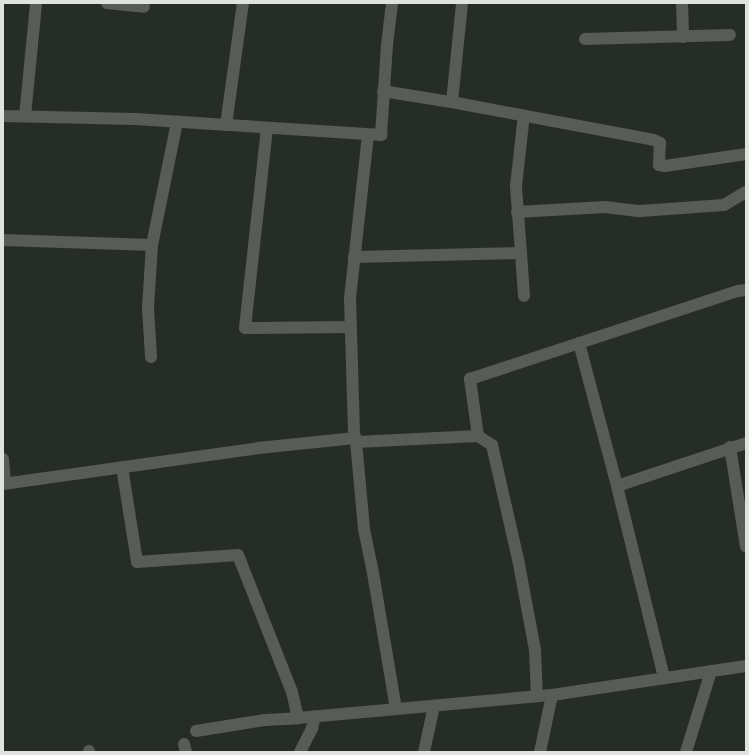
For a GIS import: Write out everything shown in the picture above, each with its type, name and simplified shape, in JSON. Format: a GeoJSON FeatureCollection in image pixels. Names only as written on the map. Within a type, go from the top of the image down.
{"type":"FeatureCollection","features":[{"type":"Feature","properties":{"kind":"street"},"geometry":{"type":"LineString","coordinates":[[26,116],[36,3]]}},
{"type":"Feature","properties":{"kind":"street"},"geometry":{"type":"LineString","coordinates":[[107,3],[144,7]]}},
{"type":"Feature","properties":{"kind":"street"},"geometry":{"type":"LineString","coordinates":[[226,125],[243,3]]}},
{"type":"Feature","properties":{"kind":"street"},"geometry":{"type":"LineString","coordinates":[[3,116],[135,119],[368,136],[381,135],[383,91],[392,3]]}},
{"type":"Feature","properties":{"kind":"street"},"geometry":{"type":"LineString","coordinates":[[452,102],[462,3]]}},
{"type":"Feature","properties":{"kind":"street"},"geometry":{"type":"LineString","coordinates":[[682,3],[683,37]]}},
{"type":"Feature","properties":{"kind":"street"},"geometry":{"type":"LineString","coordinates":[[585,39],[730,35]]}},
{"type":"Feature","properties":{"kind":"street"},"geometry":{"type":"LineString","coordinates":[[383,91],[452,102],[654,140],[660,143],[659,165],[665,166],[746,154]]}},
{"type":"Feature","properties":{"kind":"street"},"geometry":{"type":"LineString","coordinates":[[524,116],[516,186],[524,296]]}},
{"type":"Feature","properties":{"kind":"street"},"geometry":{"type":"LineString","coordinates":[[151,357],[148,308],[152,245],[177,122]]}},
{"type":"Feature","properties":{"kind":"street"},"geometry":{"type":"LineString","coordinates":[[267,128],[245,328],[350,327]]}},
{"type":"Feature","properties":{"kind":"street"},"geometry":{"type":"LineString","coordinates":[[368,136],[350,298],[355,440],[364,529],[396,709]]}},
{"type":"Feature","properties":{"kind":"street"},"geometry":{"type":"LineString","coordinates":[[517,212],[605,207],[640,211],[724,205],[746,192]]}},
{"type":"Feature","properties":{"kind":"street"},"geometry":{"type":"LineString","coordinates":[[3,240],[152,245]]}},
{"type":"Feature","properties":{"kind":"street"},"geometry":{"type":"LineString","coordinates":[[354,257],[521,253]]}},
{"type":"Feature","properties":{"kind":"street"},"geometry":{"type":"LineString","coordinates":[[478,436],[470,379],[738,291],[746,290]]}},
{"type":"Feature","properties":{"kind":"street"},"geometry":{"type":"LineString","coordinates":[[579,343],[618,486],[664,678]]}},
{"type":"Feature","properties":{"kind":"street"},"geometry":{"type":"LineString","coordinates":[[3,459],[4,484],[258,448],[355,440],[478,436],[492,445],[494,451],[518,559],[535,650],[537,696]]}},
{"type":"Feature","properties":{"kind":"street"},"geometry":{"type":"LineString","coordinates":[[618,486],[730,447],[746,443]]}},
{"type":"Feature","properties":{"kind":"street"},"geometry":{"type":"LineString","coordinates":[[730,447],[746,547]]}},
{"type":"Feature","properties":{"kind":"street"},"geometry":{"type":"LineString","coordinates":[[122,467],[137,562],[238,555],[292,692],[298,718]]}},
{"type":"Feature","properties":{"kind":"street"},"geometry":{"type":"LineString","coordinates":[[196,731],[264,720],[552,695],[746,666]]}},
{"type":"Feature","properties":{"kind":"street"},"geometry":{"type":"LineString","coordinates":[[686,752],[711,671]]}},
{"type":"Feature","properties":{"kind":"street"},"geometry":{"type":"LineString","coordinates":[[540,752],[552,695]]}},
{"type":"Feature","properties":{"kind":"street"},"geometry":{"type":"LineString","coordinates":[[424,752],[434,706]]}},
{"type":"Feature","properties":{"kind":"street"},"geometry":{"type":"LineString","coordinates":[[300,752],[312,728],[315,716]]}}]}
